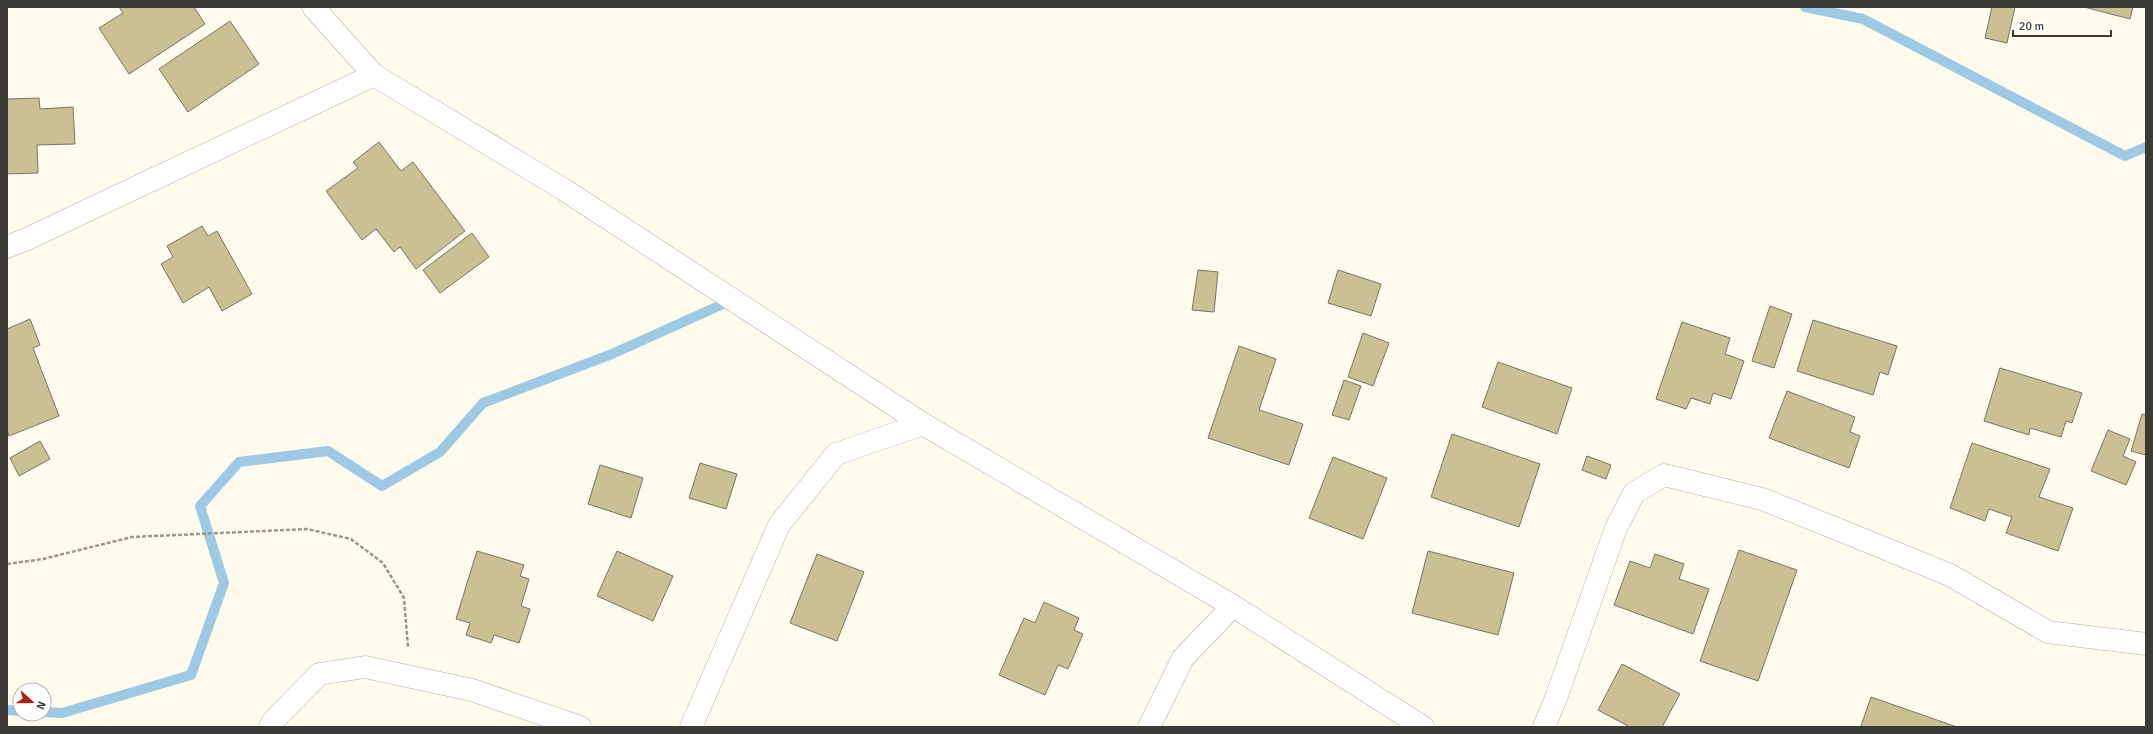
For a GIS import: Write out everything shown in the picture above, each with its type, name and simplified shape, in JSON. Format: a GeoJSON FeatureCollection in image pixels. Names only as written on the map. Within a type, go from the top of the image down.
{"type":"FeatureCollection","features":[{"type":"Feature","properties":{"kind":"street"},"geometry":{"type":"LineString","coordinates":[[313,7],[374,75],[563,189],[923,424],[1233,606],[1423,727]]}},
{"type":"Feature","properties":{"kind":"street"},"geometry":{"type":"LineString","coordinates":[[7,247],[28,240],[374,75]]}},
{"type":"Feature","properties":{"kind":"street"},"geometry":{"type":"LineString","coordinates":[[691,727],[779,525],[836,454],[923,424]]}},
{"type":"Feature","properties":{"kind":"street"},"geometry":{"type":"LineString","coordinates":[[1544,727],[1556,698],[1616,528],[1634,493],[1664,475],[1762,499],[1950,575],[2048,632],[2146,644]]}},
{"type":"Feature","properties":{"kind":"street"},"geometry":{"type":"LineString","coordinates":[[1150,727],[1183,658],[1233,606]]}},
{"type":"Feature","properties":{"kind":"street"},"geometry":{"type":"LineString","coordinates":[[270,727],[273,721],[319,674],[365,668],[472,690],[580,727]]}},
{"type":"Feature","properties":{"kind":"path"},"geometry":{"type":"LineString","coordinates":[[7,564],[42,559],[132,537],[307,529],[351,539],[383,563],[404,598],[410,678]]}},
{"type":"Feature","properties":{"kind":"building"},"geometry":{"type":"Polygon","coordinates":[[[119,7],[194,7],[205,24],[129,74],[99,28],[123,13],[119,7]]]}},
{"type":"Feature","properties":{"kind":"building"},"geometry":{"type":"Polygon","coordinates":[[[1992,7],[2015,7],[2007,43],[1985,38],[1992,7]]]}},
{"type":"Feature","properties":{"kind":"building"},"geometry":{"type":"Polygon","coordinates":[[[2084,7],[2133,7],[2130,19],[2084,7]]]}},
{"type":"Feature","properties":{"kind":"building"},"geometry":{"type":"Polygon","coordinates":[[[230,21],[259,64],[188,112],[159,69],[230,21]]]}},
{"type":"Feature","properties":{"kind":"building"},"geometry":{"type":"Polygon","coordinates":[[[39,98],[40,109],[73,107],[75,144],[37,145],[38,173],[7,174],[7,99],[39,98]]]}},
{"type":"Feature","properties":{"kind":"building"},"geometry":{"type":"Polygon","coordinates":[[[379,142],[401,171],[413,162],[465,231],[416,269],[400,247],[394,252],[376,229],[362,240],[326,191],[358,168],[353,162],[379,142]]]}},
{"type":"Feature","properties":{"kind":"building"},"geometry":{"type":"Polygon","coordinates":[[[202,226],[208,236],[217,231],[252,294],[222,311],[209,287],[183,303],[161,264],[173,257],[167,246],[202,226]]]}},
{"type":"Feature","properties":{"kind":"building"},"geometry":{"type":"Polygon","coordinates":[[[472,233],[489,257],[440,293],[423,270],[472,233]]]}},
{"type":"Feature","properties":{"kind":"building"},"geometry":{"type":"Polygon","coordinates":[[[1198,270],[1218,272],[1214,312],[1192,310],[1198,270]]]}},
{"type":"Feature","properties":{"kind":"building"},"geometry":{"type":"Polygon","coordinates":[[[1338,270],[1381,284],[1371,316],[1328,303],[1338,270]]]}},
{"type":"Feature","properties":{"kind":"building"},"geometry":{"type":"Polygon","coordinates":[[[1770,306],[1792,314],[1774,368],[1752,361],[1770,306]]]}},
{"type":"Feature","properties":{"kind":"building"},"geometry":{"type":"Polygon","coordinates":[[[30,319],[40,345],[33,348],[59,416],[9,436],[7,430],[7,329],[30,319]]]}},
{"type":"Feature","properties":{"kind":"building"},"geometry":{"type":"Polygon","coordinates":[[[1813,320],[1897,346],[1888,375],[1880,372],[1873,395],[1797,371],[1813,320]]]}},
{"type":"Feature","properties":{"kind":"building"},"geometry":{"type":"Polygon","coordinates":[[[1682,322],[1730,338],[1725,354],[1744,361],[1731,399],[1713,393],[1710,404],[1691,398],[1686,409],[1656,399],[1682,322]]]}},
{"type":"Feature","properties":{"kind":"building"},"geometry":{"type":"Polygon","coordinates":[[[1363,333],[1389,343],[1373,386],[1348,377],[1363,333]]]}},
{"type":"Feature","properties":{"kind":"building"},"geometry":{"type":"Polygon","coordinates":[[[1239,346],[1276,359],[1259,410],[1303,424],[1289,465],[1208,438],[1239,346]]]}},
{"type":"Feature","properties":{"kind":"building"},"geometry":{"type":"Polygon","coordinates":[[[1498,362],[1572,388],[1557,434],[1482,407],[1498,362]]]}},
{"type":"Feature","properties":{"kind":"building"},"geometry":{"type":"Polygon","coordinates":[[[2000,368],[2082,393],[2072,423],[2066,421],[2061,437],[2030,428],[2029,435],[1984,421],[2000,368]]]}},
{"type":"Feature","properties":{"kind":"building"},"geometry":{"type":"Polygon","coordinates":[[[1344,380],[1361,386],[1349,420],[1332,415],[1344,380]]]}},
{"type":"Feature","properties":{"kind":"building"},"geometry":{"type":"Polygon","coordinates":[[[1787,391],[1855,417],[1850,432],[1860,436],[1849,468],[1769,438],[1787,391]]]}},
{"type":"Feature","properties":{"kind":"building"},"geometry":{"type":"Polygon","coordinates":[[[2142,414],[2146,415],[2146,455],[2131,451],[2142,414]]]}},
{"type":"Feature","properties":{"kind":"building"},"geometry":{"type":"Polygon","coordinates":[[[2108,430],[2130,439],[2123,456],[2136,462],[2126,485],[2091,471],[2108,430]]]}},
{"type":"Feature","properties":{"kind":"building"},"geometry":{"type":"Polygon","coordinates":[[[1452,434],[1540,464],[1519,527],[1431,497],[1452,434]]]}},
{"type":"Feature","properties":{"kind":"building"},"geometry":{"type":"Polygon","coordinates":[[[40,441],[50,459],[19,476],[10,458],[40,441]]]}},
{"type":"Feature","properties":{"kind":"building"},"geometry":{"type":"Polygon","coordinates":[[[1972,443],[2050,469],[2039,497],[2073,508],[2058,551],[2006,533],[2012,517],[1989,509],[1985,521],[1950,508],[1972,443]]]}},
{"type":"Feature","properties":{"kind":"building"},"geometry":{"type":"Polygon","coordinates":[[[1587,456],[1611,465],[1606,479],[1582,470],[1587,456]]]}},
{"type":"Feature","properties":{"kind":"building"},"geometry":{"type":"Polygon","coordinates":[[[1333,457],[1387,478],[1363,539],[1309,518],[1333,457]]]}},
{"type":"Feature","properties":{"kind":"building"},"geometry":{"type":"Polygon","coordinates":[[[700,463],[737,474],[726,509],[689,498],[700,463]]]}},
{"type":"Feature","properties":{"kind":"building"},"geometry":{"type":"Polygon","coordinates":[[[600,465],[643,478],[631,518],[588,504],[600,465]]]}},
{"type":"Feature","properties":{"kind":"building"},"geometry":{"type":"Polygon","coordinates":[[[1739,550],[1797,570],[1758,681],[1700,661],[1739,550]]]}},
{"type":"Feature","properties":{"kind":"building"},"geometry":{"type":"Polygon","coordinates":[[[477,551],[524,565],[520,576],[529,579],[521,606],[530,609],[519,643],[494,635],[491,643],[466,635],[470,623],[456,619],[477,551]]]}},
{"type":"Feature","properties":{"kind":"building"},"geometry":{"type":"Polygon","coordinates":[[[617,551],[673,576],[653,621],[597,596],[617,551]]]}},
{"type":"Feature","properties":{"kind":"building"},"geometry":{"type":"Polygon","coordinates":[[[1428,551],[1514,573],[1498,635],[1412,613],[1428,551]]]}},
{"type":"Feature","properties":{"kind":"building"},"geometry":{"type":"Polygon","coordinates":[[[817,554],[864,572],[837,641],[790,623],[817,554]]]}},
{"type":"Feature","properties":{"kind":"building"},"geometry":{"type":"Polygon","coordinates":[[[1655,554],[1684,564],[1679,579],[1709,589],[1693,634],[1614,605],[1630,561],[1650,568],[1655,554]]]}},
{"type":"Feature","properties":{"kind":"building"},"geometry":{"type":"Polygon","coordinates":[[[1044,602],[1079,618],[1074,630],[1083,634],[1068,669],[1058,665],[1045,695],[999,675],[1024,618],[1035,623],[1044,602]]]}},
{"type":"Feature","properties":{"kind":"building"},"geometry":{"type":"Polygon","coordinates":[[[1622,664],[1680,694],[1662,727],[1630,727],[1598,710],[1622,664]]]}},
{"type":"Feature","properties":{"kind":"building"},"geometry":{"type":"Polygon","coordinates":[[[1871,697],[1957,727],[1861,726],[1871,697]]]}},
{"type":"Feature","properties":{"kind":"waterway"},"geometry":{"type":"LineString","coordinates":[[1805,7],[1863,19],[2125,156],[2146,147]]}},
{"type":"Feature","properties":{"kind":"waterway"},"geometry":{"type":"LineString","coordinates":[[52,712],[62,713],[191,675],[224,583],[200,506],[239,462],[328,451],[382,486],[440,452],[483,403],[612,354],[723,304]]}},
{"type":"Feature","properties":{"kind":"waterway"},"geometry":{"type":"LineString","coordinates":[[7,710],[12,710]]}}]}
